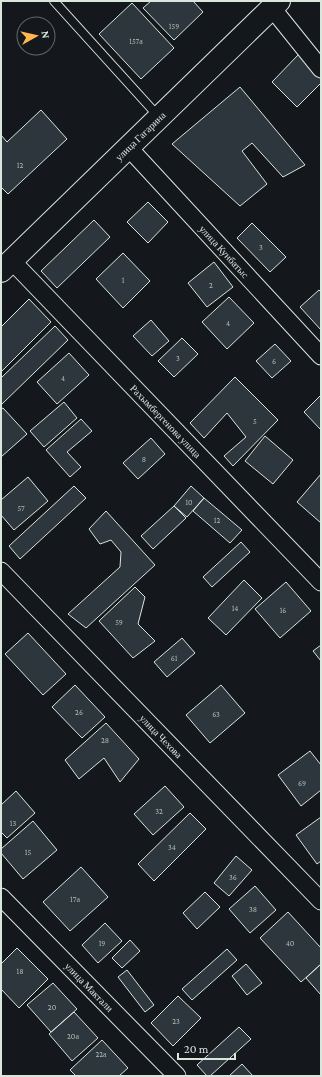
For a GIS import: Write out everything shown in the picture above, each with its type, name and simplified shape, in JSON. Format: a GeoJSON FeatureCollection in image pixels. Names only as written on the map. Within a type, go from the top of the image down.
{"type":"FeatureCollection","features":[{"type":"Feature","properties":{"kind":"main road","name":"улица Гагарина"},"geometry":{"type":"LineString","coordinates":[[6,266],[276,5]]}},
{"type":"Feature","properties":{"kind":"street"},"geometry":{"type":"LineString","coordinates":[[276,5],[321,68]]}},
{"type":"Feature","properties":{"kind":"street","name":"улица Кунбатыс"},"geometry":{"type":"LineString","coordinates":[[128,148],[321,356]]}},
{"type":"Feature","properties":{"kind":"street","name":"Рахымбергенова улица"},"geometry":{"type":"LineString","coordinates":[[6,266],[321,582]]}},
{"type":"Feature","properties":{"kind":"street","name":"улица Чехова"},"geometry":{"type":"LineString","coordinates":[[1,571],[321,902]]}},
{"type":"Feature","properties":{"kind":"street","name":"улица Мактали"},"geometry":{"type":"LineString","coordinates":[[1,897],[177,1076]]}},
{"type":"Feature","properties":{"kind":"lane"},"geometry":{"type":"LineString","coordinates":[[54,1],[159,117]]}},
{"type":"Feature","properties":{"kind":"building"},"geometry":{"type":"Polygon","coordinates":[[[151,1],[193,1],[203,12],[174,40],[143,8],[151,1]]]}},
{"type":"Feature","properties":{"kind":"building"},"geometry":{"type":"Polygon","coordinates":[[[132,3],[174,48],[141,79],[99,34],[132,3]]]}},
{"type":"Feature","properties":{"kind":"building"},"geometry":{"type":"Polygon","coordinates":[[[299,54],[321,75],[321,83],[297,107],[272,82],[299,54]]]}},
{"type":"Feature","properties":{"kind":"building"},"geometry":{"type":"Polygon","coordinates":[[[240,87],[305,165],[283,177],[252,143],[242,151],[267,184],[240,206],[172,144],[240,87]]]}},
{"type":"Feature","properties":{"kind":"building"},"geometry":{"type":"Polygon","coordinates":[[[41,110],[67,139],[8,194],[1,187],[1,135],[7,142],[41,110]]]}},
{"type":"Feature","properties":{"kind":"building"},"geometry":{"type":"Polygon","coordinates":[[[148,202],[168,222],[148,243],[127,222],[148,202]]]}},
{"type":"Feature","properties":{"kind":"building"},"geometry":{"type":"Polygon","coordinates":[[[94,220],[110,237],[57,288],[41,271],[94,220]]]}},
{"type":"Feature","properties":{"kind":"building"},"geometry":{"type":"Polygon","coordinates":[[[252,223],[286,257],[270,272],[237,238],[252,223]]]}},
{"type":"Feature","properties":{"kind":"building"},"geometry":{"type":"Polygon","coordinates":[[[123,253],[150,281],[123,308],[96,279],[123,253]]]}},
{"type":"Feature","properties":{"kind":"building"},"geometry":{"type":"Polygon","coordinates":[[[214,262],[233,287],[207,307],[188,283],[214,262]]]}},
{"type":"Feature","properties":{"kind":"building"},"geometry":{"type":"Polygon","coordinates":[[[319,290],[321,292],[321,330],[300,307],[319,290]]]}},
{"type":"Feature","properties":{"kind":"building"},"geometry":{"type":"Polygon","coordinates":[[[229,297],[254,323],[227,349],[202,322],[229,297]]]}},
{"type":"Feature","properties":{"kind":"building"},"geometry":{"type":"Polygon","coordinates":[[[29,299],[51,322],[1,372],[1,327],[29,299]]]}},
{"type":"Feature","properties":{"kind":"building"},"geometry":{"type":"Polygon","coordinates":[[[151,320],[169,341],[152,356],[133,336],[151,320]]]}},
{"type":"Feature","properties":{"kind":"building"},"geometry":{"type":"Polygon","coordinates":[[[55,326],[68,340],[1,405],[1,378],[55,326]]]}},
{"type":"Feature","properties":{"kind":"building"},"geometry":{"type":"Polygon","coordinates":[[[182,338],[198,354],[174,377],[158,361],[182,338]]]}},
{"type":"Feature","properties":{"kind":"building"},"geometry":{"type":"Polygon","coordinates":[[[275,344],[291,361],[272,378],[256,361],[275,344]]]}},
{"type":"Feature","properties":{"kind":"building"},"geometry":{"type":"Polygon","coordinates":[[[69,353],[89,375],[57,404],[37,382],[69,353]]]}},
{"type":"Feature","properties":{"kind":"building"},"geometry":{"type":"Polygon","coordinates":[[[235,377],[278,420],[233,466],[224,456],[246,437],[227,413],[204,438],[190,423],[235,377]]]}},
{"type":"Feature","properties":{"kind":"building"},"geometry":{"type":"Polygon","coordinates":[[[321,395],[321,430],[304,412],[321,395]]]}},
{"type":"Feature","properties":{"kind":"building"},"geometry":{"type":"Polygon","coordinates":[[[64,402],[77,418],[44,447],[30,431],[64,402]]]}},
{"type":"Feature","properties":{"kind":"building"},"geometry":{"type":"Polygon","coordinates":[[[3,408],[27,434],[1,457],[1,409],[3,408]]]}},
{"type":"Feature","properties":{"kind":"building"},"geometry":{"type":"Polygon","coordinates":[[[81,419],[92,431],[67,452],[81,467],[70,477],[46,450],[81,419]]]}},
{"type":"Feature","properties":{"kind":"building"},"geometry":{"type":"Polygon","coordinates":[[[265,436],[293,460],[273,484],[245,461],[265,436]]]}},
{"type":"Feature","properties":{"kind":"building"},"geometry":{"type":"Polygon","coordinates":[[[151,438],[165,454],[138,479],[123,463],[151,438]]]}},
{"type":"Feature","properties":{"kind":"building"},"geometry":{"type":"Polygon","coordinates":[[[321,474],[321,523],[297,502],[321,474]]]}},
{"type":"Feature","properties":{"kind":"building"},"geometry":{"type":"Polygon","coordinates":[[[28,477],[48,501],[14,530],[1,515],[1,500],[28,477]]]}},
{"type":"Feature","properties":{"kind":"building"},"geometry":{"type":"Polygon","coordinates":[[[74,486],[86,498],[20,559],[9,546],[74,486]]]}},
{"type":"Feature","properties":{"kind":"building"},"geometry":{"type":"Polygon","coordinates":[[[191,486],[204,498],[187,517],[174,506],[191,486]]]}},
{"type":"Feature","properties":{"kind":"building"},"geometry":{"type":"Polygon","coordinates":[[[204,498],[242,530],[230,543],[193,511],[204,498]]]}},
{"type":"Feature","properties":{"kind":"building"},"geometry":{"type":"Polygon","coordinates":[[[174,506],[186,518],[153,549],[141,536],[174,506]]]}},
{"type":"Feature","properties":{"kind":"building"},"geometry":{"type":"Polygon","coordinates":[[[106,511],[155,565],[86,628],[68,614],[120,567],[121,552],[111,540],[100,544],[89,529],[106,511]]]}},
{"type":"Feature","properties":{"kind":"building"},"geometry":{"type":"Polygon","coordinates":[[[241,542],[250,552],[212,587],[203,577],[241,542]]]}},
{"type":"Feature","properties":{"kind":"building"},"geometry":{"type":"Polygon","coordinates":[[[244,580],[262,598],[226,635],[208,618],[244,580]]]}},
{"type":"Feature","properties":{"kind":"building"},"geometry":{"type":"Polygon","coordinates":[[[286,582],[311,611],[280,638],[255,609],[286,582]]]}},
{"type":"Feature","properties":{"kind":"building"},"geometry":{"type":"Polygon","coordinates":[[[135,587],[145,597],[138,624],[155,641],[133,658],[99,621],[135,587]]]}},
{"type":"Feature","properties":{"kind":"building"},"geometry":{"type":"Polygon","coordinates":[[[28,633],[66,674],[43,695],[5,654],[28,633]]]}},
{"type":"Feature","properties":{"kind":"building"},"geometry":{"type":"Polygon","coordinates":[[[182,638],[195,653],[167,677],[154,662],[182,638]]]}},
{"type":"Feature","properties":{"kind":"building"},"geometry":{"type":"Polygon","coordinates":[[[321,645],[321,661],[313,651],[321,645]]]}},
{"type":"Feature","properties":{"kind":"building"},"geometry":{"type":"Polygon","coordinates":[[[75,685],[105,717],[82,738],[52,707],[75,685]]]}},
{"type":"Feature","properties":{"kind":"building"},"geometry":{"type":"Polygon","coordinates":[[[221,685],[245,713],[210,743],[186,715],[221,685]]]}},
{"type":"Feature","properties":{"kind":"building"},"geometry":{"type":"Polygon","coordinates":[[[106,723],[139,759],[120,782],[104,758],[79,779],[65,760],[106,723]]]}},
{"type":"Feature","properties":{"kind":"building"},"geometry":{"type":"Polygon","coordinates":[[[310,751],[321,765],[321,790],[301,806],[278,775],[310,751]]]}},
{"type":"Feature","properties":{"kind":"building"},"geometry":{"type":"Polygon","coordinates":[[[165,786],[184,807],[153,835],[134,814],[165,786]]]}},
{"type":"Feature","properties":{"kind":"building"},"geometry":{"type":"Polygon","coordinates":[[[16,791],[35,813],[7,838],[1,832],[1,805],[16,791]]]}},
{"type":"Feature","properties":{"kind":"building"},"geometry":{"type":"Polygon","coordinates":[[[190,813],[206,829],[154,881],[138,864],[190,813]]]}},
{"type":"Feature","properties":{"kind":"building"},"geometry":{"type":"Polygon","coordinates":[[[321,817],[321,861],[317,864],[296,835],[321,817]]]}},
{"type":"Feature","properties":{"kind":"building"},"geometry":{"type":"Polygon","coordinates":[[[33,821],[57,850],[23,879],[1,853],[1,849],[33,821]]]}},
{"type":"Feature","properties":{"kind":"building"},"geometry":{"type":"Polygon","coordinates":[[[236,856],[252,870],[229,896],[214,883],[236,856]]]}},
{"type":"Feature","properties":{"kind":"building"},"geometry":{"type":"Polygon","coordinates":[[[81,867],[108,897],[70,931],[43,902],[81,867]]]}},
{"type":"Feature","properties":{"kind":"building"},"geometry":{"type":"Polygon","coordinates":[[[255,886],[276,910],[250,933],[229,909],[255,886]]]}},
{"type":"Feature","properties":{"kind":"building"},"geometry":{"type":"Polygon","coordinates":[[[205,892],[220,907],[197,929],[183,913],[205,892]]]}},
{"type":"Feature","properties":{"kind":"building"},"geometry":{"type":"Polygon","coordinates":[[[288,912],[321,948],[321,964],[301,982],[260,938],[288,912]]]}},
{"type":"Feature","properties":{"kind":"building"},"geometry":{"type":"Polygon","coordinates":[[[105,923],[122,941],[98,963],[82,945],[105,923]]]}},
{"type":"Feature","properties":{"kind":"building"},"geometry":{"type":"Polygon","coordinates":[[[130,940],[140,951],[122,968],[112,958],[130,940]]]}},
{"type":"Feature","properties":{"kind":"building"},"geometry":{"type":"Polygon","coordinates":[[[17,948],[48,979],[19,1008],[1,989],[1,964],[17,948]]]}},
{"type":"Feature","properties":{"kind":"building"},"geometry":{"type":"Polygon","coordinates":[[[227,949],[237,960],[192,1000],[182,989],[227,949]]]}},
{"type":"Feature","properties":{"kind":"building"},"geometry":{"type":"Polygon","coordinates":[[[246,964],[262,983],[247,995],[232,976],[246,964]]]}},
{"type":"Feature","properties":{"kind":"building"},"geometry":{"type":"Polygon","coordinates":[[[321,964],[321,995],[306,978],[321,964]]]}},
{"type":"Feature","properties":{"kind":"building"},"geometry":{"type":"Polygon","coordinates":[[[127,970],[154,1005],[145,1012],[118,977],[127,970]]]}},
{"type":"Feature","properties":{"kind":"building"},"geometry":{"type":"Polygon","coordinates":[[[53,983],[77,1009],[51,1032],[27,1005],[53,983]]]}},
{"type":"Feature","properties":{"kind":"building"},"geometry":{"type":"Polygon","coordinates":[[[178,996],[201,1018],[173,1046],[151,1023],[178,996]]]}},
{"type":"Feature","properties":{"kind":"building"},"geometry":{"type":"Polygon","coordinates":[[[74,1012],[98,1038],[72,1061],[49,1034],[74,1012]]]}},
{"type":"Feature","properties":{"kind":"building"},"geometry":{"type":"Polygon","coordinates":[[[239,1027],[251,1039],[210,1076],[207,1076],[197,1065],[239,1027]]]}},
{"type":"Feature","properties":{"kind":"building"},"geometry":{"type":"Polygon","coordinates":[[[102,1040],[128,1068],[119,1076],[76,1076],[70,1070],[102,1040]]]}},
{"type":"Feature","properties":{"kind":"building"},"geometry":{"type":"Polygon","coordinates":[[[242,1064],[253,1076],[229,1076],[242,1064]]]}}]}
